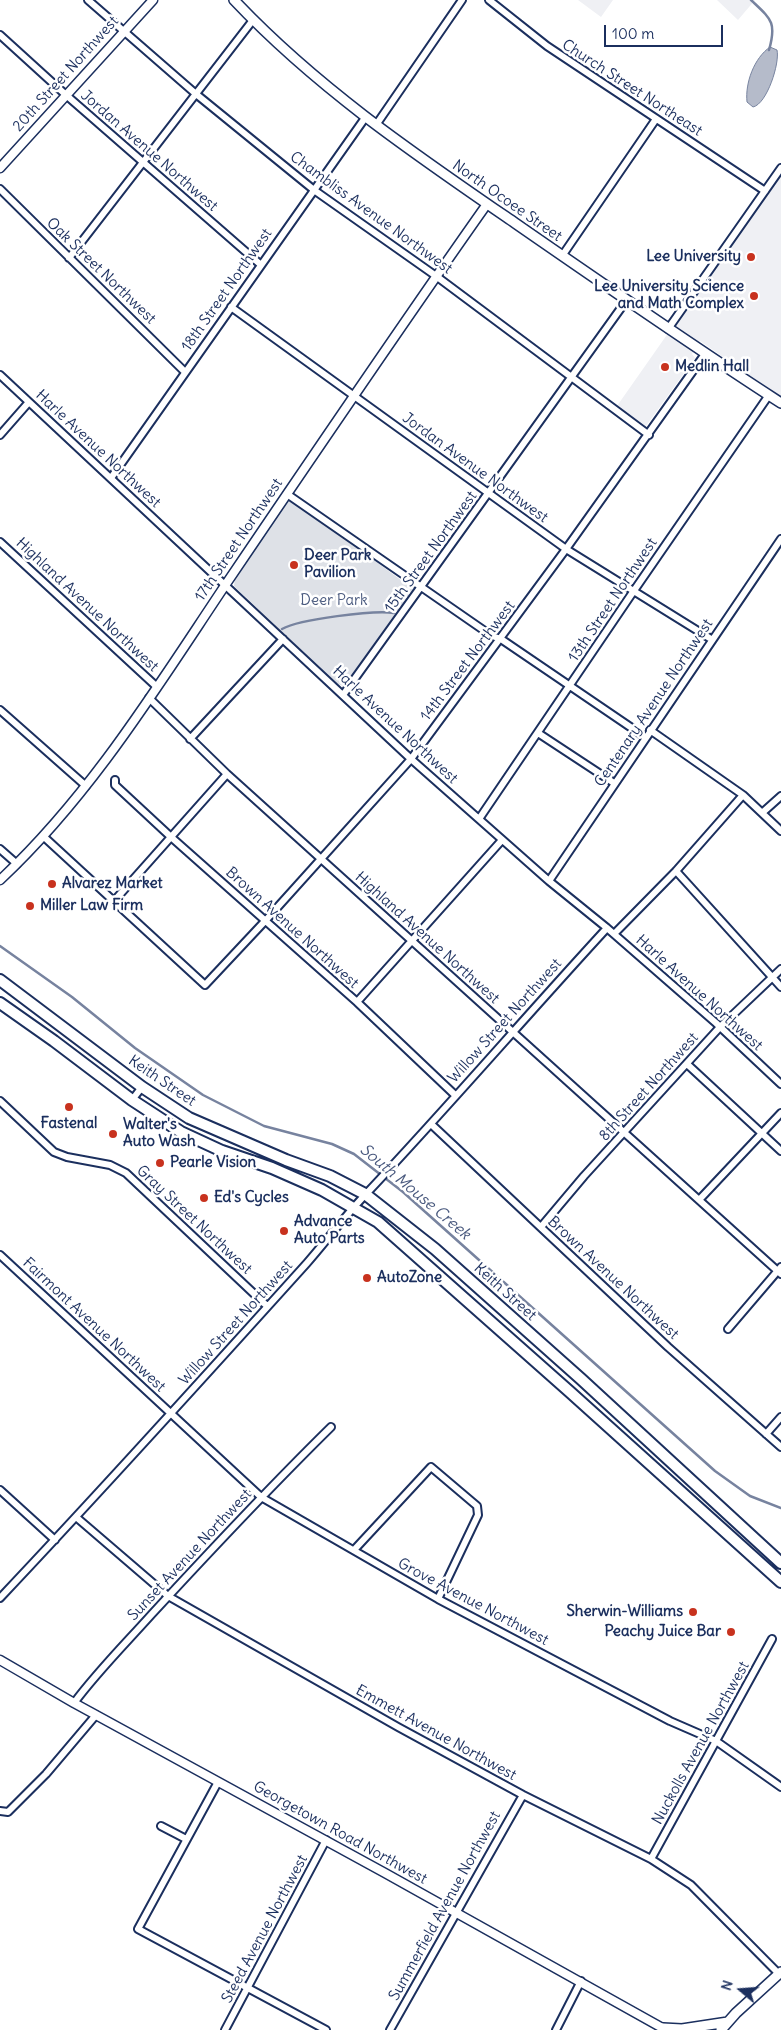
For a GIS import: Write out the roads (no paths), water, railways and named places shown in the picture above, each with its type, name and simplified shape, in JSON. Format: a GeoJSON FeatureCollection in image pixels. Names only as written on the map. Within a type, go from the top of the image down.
{"type":"FeatureCollection","features":[{"type":"Feature","properties":{"kind":"main road","name":"North Ocoee Street"},"geometry":{"type":"LineString","coordinates":[[234,0],[318,80],[365,118],[626,301],[781,403]]}},
{"type":"Feature","properties":{"kind":"main road","name":"Keith Street"},"geometry":{"type":"LineString","coordinates":[[0,980],[142,1088],[190,1118],[261,1150],[330,1176],[365,1194],[435,1249],[581,1379],[781,1562]]}},
{"type":"Feature","properties":{"kind":"main road","name":"Keith Street"},"geometry":{"type":"LineString","coordinates":[[0,1003],[132,1100],[181,1132],[222,1151],[272,1168],[322,1190],[378,1222],[780,1579]]}},
{"type":"Feature","properties":{"kind":"main road"},"geometry":{"type":"LineString","coordinates":[[570,1392],[581,1379]]}},
{"type":"Feature","properties":{"kind":"main road"},"geometry":{"type":"LineString","coordinates":[[721,2030],[780,1973]]}},
{"type":"Feature","properties":{"kind":"main road"},"geometry":{"type":"LineString","coordinates":[[664,2029],[682,2029],[728,2022]]}},
{"type":"Feature","properties":{"kind":"street","name":"Chambliss Avenue Northwest"},"geometry":{"type":"LineString","coordinates":[[88,0],[196,94],[314,190],[436,276],[649,434]]}},
{"type":"Feature","properties":{"kind":"street","name":"20th Street Northwest"},"geometry":{"type":"LineString","coordinates":[[0,168],[153,0]]}},
{"type":"Feature","properties":{"kind":"street"},"geometry":{"type":"LineString","coordinates":[[376,125],[462,0]]}},
{"type":"Feature","properties":{"kind":"street","name":"Church Street Northeast"},"geometry":{"type":"LineString","coordinates":[[489,0],[546,46],[765,190]]}},
{"type":"Feature","properties":{"kind":"street"},"geometry":{"type":"LineString","coordinates":[[69,258],[253,20]]}},
{"type":"Feature","properties":{"kind":"street","name":"Jordan Avenue Northwest"},"geometry":{"type":"LineString","coordinates":[[0,36],[261,265]]}},
{"type":"Feature","properties":{"kind":"street","name":"18th Street Northwest"},"geometry":{"type":"LineString","coordinates":[[111,478],[365,118]]}},
{"type":"Feature","properties":{"kind":"street"},"geometry":{"type":"LineString","coordinates":[[562,256],[656,119]]}},
{"type":"Feature","properties":{"kind":"street"},"geometry":{"type":"LineString","coordinates":[[668,329],[781,168]]}},
{"type":"Feature","properties":{"kind":"street","name":"Oak Street Northwest"},"geometry":{"type":"LineString","coordinates":[[0,189],[185,372]]}},
{"type":"Feature","properties":{"kind":"street","name":"17th Street Northwest"},"geometry":{"type":"LineString","coordinates":[[0,880],[43,836],[86,786],[157,687],[352,396],[487,204]]}},
{"type":"Feature","properties":{"kind":"street","name":"15th Street Northwest"},"geometry":{"type":"LineString","coordinates":[[343,695],[626,301]]}},
{"type":"Feature","properties":{"kind":"street","name":"Jordan Avenue Northwest"},"geometry":{"type":"LineString","coordinates":[[231,307],[566,549],[711,640]]}},
{"type":"Feature","properties":{"kind":"street","name":"14th Street Northwest"},"geometry":{"type":"LineString","coordinates":[[114,901],[205,986],[411,759],[501,639],[705,354]]}},
{"type":"Feature","properties":{"kind":"street","name":"Harle Avenue Northwest"},"geometry":{"type":"LineString","coordinates":[[0,375],[226,584],[411,759],[549,881],[607,928],[720,1027],[781,1084]]}},
{"type":"Feature","properties":{"kind":"street","name":"13th Street Northwest"},"geometry":{"type":"LineString","coordinates":[[479,819],[769,396]]}},
{"type":"Feature","properties":{"kind":"street"},"geometry":{"type":"LineString","coordinates":[[0,435],[29,402]]}},
{"type":"Feature","properties":{"kind":"street"},"geometry":{"type":"LineString","coordinates":[[287,494],[492,636],[501,639],[646,737]]}},
{"type":"Feature","properties":{"kind":"street","name":"Centenary Avenue Northwest"},"geometry":{"type":"LineString","coordinates":[[549,881],[781,539]]}},
{"type":"Feature","properties":{"kind":"street","name":"Highland Avenue Northwest"},"geometry":{"type":"LineString","coordinates":[[0,542],[157,687]]}},
{"type":"Feature","properties":{"kind":"street"},"geometry":{"type":"LineString","coordinates":[[190,739],[283,639]]}},
{"type":"Feature","properties":{"kind":"street","name":"Highland Avenue Northwest"},"geometry":{"type":"LineString","coordinates":[[149,698],[190,739],[411,941],[780,1271]]}},
{"type":"Feature","properties":{"kind":"street"},"geometry":{"type":"LineString","coordinates":[[0,710],[86,786]]}},
{"type":"Feature","properties":{"kind":"street"},"geometry":{"type":"LineString","coordinates":[[650,730],[743,795],[781,831]]}},
{"type":"Feature","properties":{"kind":"street"},"geometry":{"type":"LineString","coordinates":[[538,733],[614,784]]}},
{"type":"Feature","properties":{"kind":"street"},"geometry":{"type":"LineString","coordinates":[[43,836],[114,901],[228,774]]}},
{"type":"Feature","properties":{"kind":"street","name":"Brown Avenue Northwest"},"geometry":{"type":"LineString","coordinates":[[115,780],[115,785],[171,837],[357,1002],[455,1095]]}},
{"type":"Feature","properties":{"kind":"street"},"geometry":{"type":"LineString","coordinates":[[614,934],[676,871],[743,795]]}},
{"type":"Feature","properties":{"kind":"street"},"geometry":{"type":"LineString","coordinates":[[762,813],[781,796]]}},
{"type":"Feature","properties":{"kind":"street"},"geometry":{"type":"LineString","coordinates":[[357,1002],[502,840]]}},
{"type":"Feature","properties":{"kind":"street"},"geometry":{"type":"LineString","coordinates":[[0,849],[17,864]]}},
{"type":"Feature","properties":{"kind":"street"},"geometry":{"type":"LineString","coordinates":[[676,871],[781,987]]}},
{"type":"Feature","properties":{"kind":"street","name":"Willow Street Northwest"},"geometry":{"type":"LineString","coordinates":[[0,1598],[171,1413],[365,1194],[386,1174],[607,928]]}},
{"type":"Feature","properties":{"kind":"street","name":"8th Street Northwest"},"geometry":{"type":"LineString","coordinates":[[541,1227],[584,1176],[720,1027],[781,969]]}},
{"type":"Feature","properties":{"kind":"street"},"geometry":{"type":"LineString","coordinates":[[687,1064],[781,1151]]}},
{"type":"Feature","properties":{"kind":"street"},"geometry":{"type":"LineString","coordinates":[[132,1100],[142,1088]]}},
{"type":"Feature","properties":{"kind":"street","name":"Gray Street Northwest"},"geometry":{"type":"LineString","coordinates":[[0,1101],[54,1152],[67,1157],[110,1165],[126,1173],[267,1306]]}},
{"type":"Feature","properties":{"kind":"street"},"geometry":{"type":"LineString","coordinates":[[699,1200],[781,1113]]}},
{"type":"Feature","properties":{"kind":"street","name":"Brown Avenue Northwest"},"geometry":{"type":"LineString","coordinates":[[430,1124],[668,1347],[781,1447]]}},
{"type":"Feature","properties":{"kind":"street","name":"Fairmont Avenue Northwest"},"geometry":{"type":"LineString","coordinates":[[0,1255],[171,1413]]}},
{"type":"Feature","properties":{"kind":"street"},"geometry":{"type":"LineString","coordinates":[[728,1330],[780,1271]]}},
{"type":"Feature","properties":{"kind":"street","name":"Grove Avenue Northwest"},"geometry":{"type":"LineString","coordinates":[[171,1413],[261,1497],[438,1599],[670,1721],[716,1741],[781,1787]]}},
{"type":"Feature","properties":{"kind":"street"},"geometry":{"type":"LineString","coordinates":[[766,1434],[781,1417]]}},
{"type":"Feature","properties":{"kind":"street","name":"Sunset Avenue Northwest"},"geometry":{"type":"LineString","coordinates":[[74,1703],[86,1687],[168,1596],[261,1497],[331,1427]]}},
{"type":"Feature","properties":{"kind":"street"},"geometry":{"type":"LineString","coordinates":[[354,1550],[431,1466],[477,1506],[478,1515],[438,1599]]}},
{"type":"Feature","properties":{"kind":"street"},"geometry":{"type":"LineString","coordinates":[[0,1490],[55,1540]]}},
{"type":"Feature","properties":{"kind":"street","name":"Emmett Avenue Northwest"},"geometry":{"type":"LineString","coordinates":[[76,1517],[168,1596],[398,1728],[523,1795],[651,1859],[691,1885],[780,1973]]}},
{"type":"Feature","properties":{"kind":"street","name":"Nuckolls Avenue Northwest"},"geometry":{"type":"LineString","coordinates":[[651,1859],[772,1639]]}},
{"type":"Feature","properties":{"kind":"street","name":"Georgetown Road Northwest"},"geometry":{"type":"LineString","coordinates":[[0,1660],[74,1703],[326,1840],[664,2029]]}},
{"type":"Feature","properties":{"kind":"street"},"geometry":{"type":"LineString","coordinates":[[0,1811],[8,1812],[46,1774],[96,1715]]}},
{"type":"Feature","properties":{"kind":"street"},"geometry":{"type":"LineString","coordinates":[[218,1782],[138,1929],[326,2030]]}},
{"type":"Feature","properties":{"kind":"street","name":"Summerfield Avenue Northwest"},"geometry":{"type":"LineString","coordinates":[[390,2030],[523,1795]]}},
{"type":"Feature","properties":{"kind":"street"},"geometry":{"type":"LineString","coordinates":[[161,1826],[186,1839]]}},
{"type":"Feature","properties":{"kind":"street","name":"Steed Avenue Northwest"},"geometry":{"type":"LineString","coordinates":[[225,2030],[326,1840]]}},
{"type":"Feature","properties":{"kind":"street"},"geometry":{"type":"LineString","coordinates":[[556,2030],[581,1981]]}},
{"type":"Feature","properties":{"kind":"water"},"geometry":{"type":"Polygon","coordinates":[[[770,47],[777,50],[774,73],[768,91],[763,99],[753,107],[747,102],[749,79],[755,64],[770,47]]]}},
{"type":"Feature","properties":{"kind":"waterway"},"geometry":{"type":"LineString","coordinates":[[751,0],[768,17],[772,27],[769,50]]}},
{"type":"Feature","properties":{"kind":"waterway"},"geometry":{"type":"LineString","coordinates":[[282,629],[291,625],[337,616],[384,612],[394,613]]}},
{"type":"Feature","properties":{"kind":"waterway","name":"South Mouse Creek"},"geometry":{"type":"LineString","coordinates":[[0,946],[72,997],[135,1048],[203,1095],[264,1126],[332,1144],[354,1154],[403,1192],[715,1471],[750,1496],[781,1508]]}},
{"type":"Feature","properties":{"kind":"place","name":"Lee University"},"geometry":{"type":"Point","coordinates":[751,257]}},
{"type":"Feature","properties":{"kind":"place","name":"Lee University Science and Math Complex"},"geometry":{"type":"Point","coordinates":[754,296]}},
{"type":"Feature","properties":{"kind":"place","name":"Medlin Hall"},"geometry":{"type":"Point","coordinates":[665,367]}},
{"type":"Feature","properties":{"kind":"place","name":"Deer Park Pavilion"},"geometry":{"type":"Point","coordinates":[294,565]}},
{"type":"Feature","properties":{"kind":"place","name":"Alvarez Market"},"geometry":{"type":"Point","coordinates":[52,884]}},
{"type":"Feature","properties":{"kind":"place","name":"Miller Law Firm"},"geometry":{"type":"Point","coordinates":[30,906]}},
{"type":"Feature","properties":{"kind":"place","name":"Fastenal"},"geometry":{"type":"Point","coordinates":[69,1107]}},
{"type":"Feature","properties":{"kind":"place","name":"Walter's Auto Wash"},"geometry":{"type":"Point","coordinates":[113,1134]}},
{"type":"Feature","properties":{"kind":"place","name":"Pearle Vision"},"geometry":{"type":"Point","coordinates":[160,1163]}},
{"type":"Feature","properties":{"kind":"place","name":"Ed's Cycles"},"geometry":{"type":"Point","coordinates":[204,1198]}},
{"type":"Feature","properties":{"kind":"place","name":"Advance Auto Parts"},"geometry":{"type":"Point","coordinates":[284,1231]}},
{"type":"Feature","properties":{"kind":"place","name":"AutoZone"},"geometry":{"type":"Point","coordinates":[367,1278]}},
{"type":"Feature","properties":{"kind":"place","name":"Sherwin-Williams"},"geometry":{"type":"Point","coordinates":[693,1612]}},
{"type":"Feature","properties":{"kind":"place","name":"Peachy Juice Bar"},"geometry":{"type":"Point","coordinates":[731,1632]}},
{"type":"Feature","properties":{"kind":"park label","name":"Deer Park"},"geometry":{"type":"Point","coordinates":[334,601]}}]}
